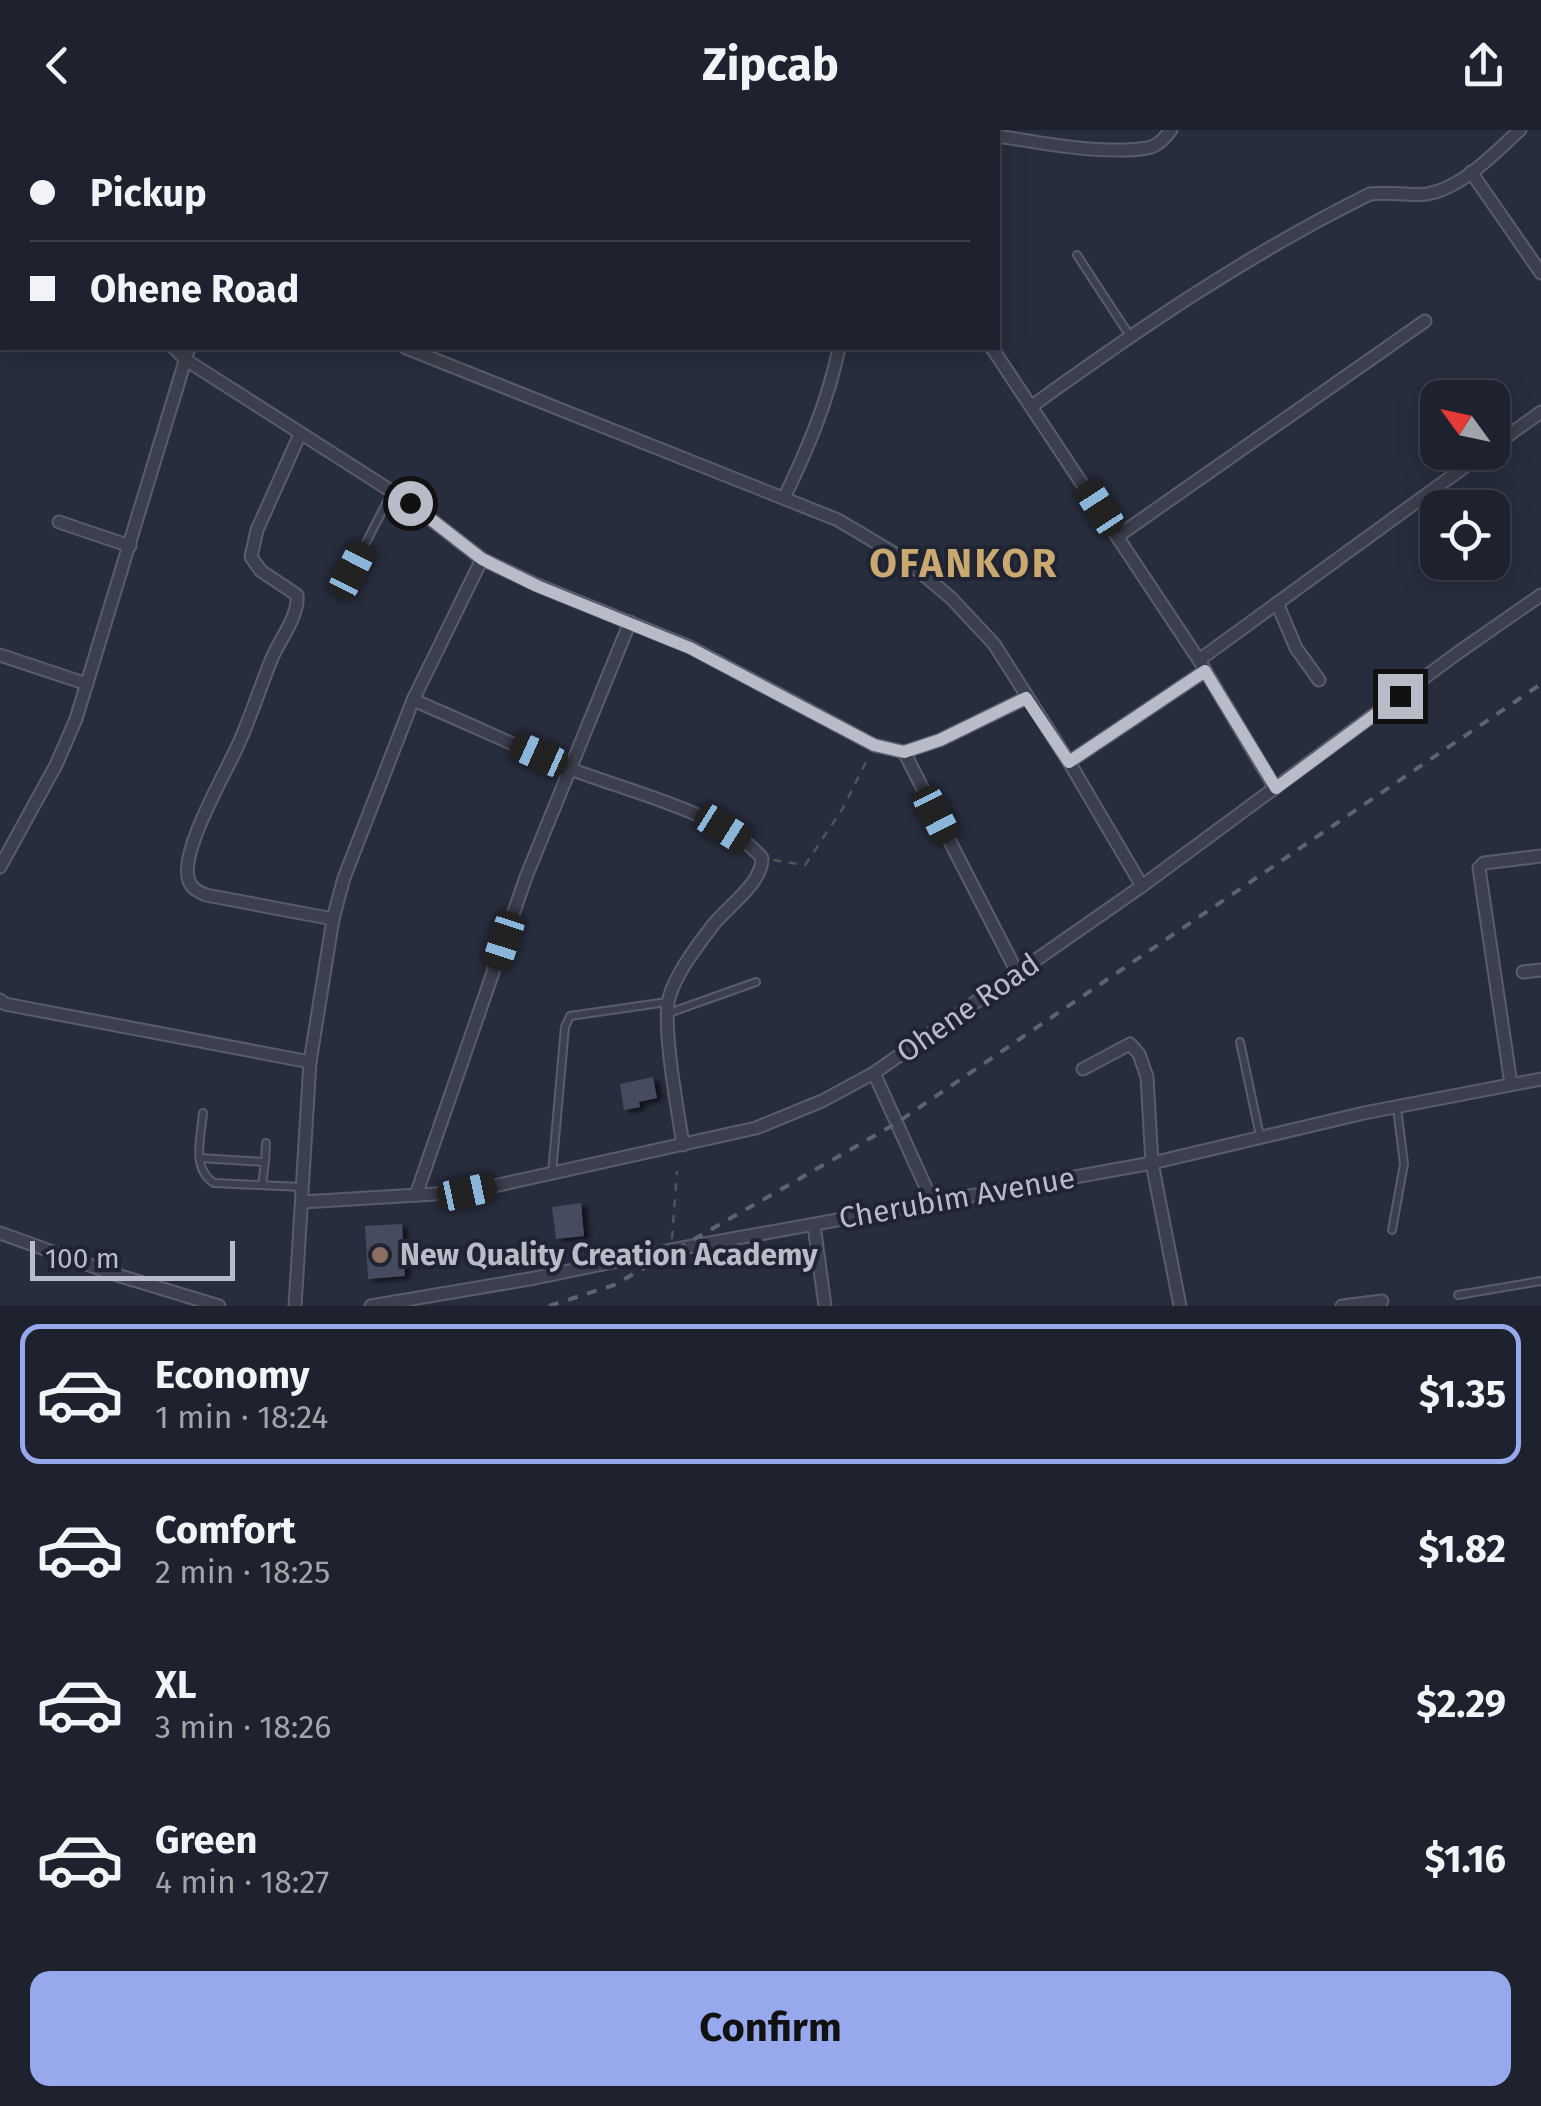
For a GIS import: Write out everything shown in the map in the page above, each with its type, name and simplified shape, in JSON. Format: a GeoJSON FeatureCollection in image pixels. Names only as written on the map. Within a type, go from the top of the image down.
{"type":"FeatureCollection","features":[{"type":"Feature","properties":{"kind":"street"},"geometry":{"type":"LineString","coordinates":[[1000,136],[1058,146],[1150,148],[1171,130]]}},
{"type":"Feature","properties":{"kind":"street"},"geometry":{"type":"LineString","coordinates":[[1032,406],[1130,336],[1259,253],[1370,194],[1445,190],[1520,130]]}},
{"type":"Feature","properties":{"kind":"street"},"geometry":{"type":"LineString","coordinates":[[1471,172],[1541,273]]}},
{"type":"Feature","properties":{"kind":"street"},"geometry":{"type":"LineString","coordinates":[[1118,536],[1425,321]]}},
{"type":"Feature","properties":{"kind":"street"},"geometry":{"type":"LineString","coordinates":[[411,350],[784,498],[864,535],[922,574],[951,598],[994,644],[1142,886]]}},
{"type":"Feature","properties":{"kind":"street"},"geometry":{"type":"LineString","coordinates":[[784,498],[814,436],[839,350]]}},
{"type":"Feature","properties":{"kind":"street"},"geometry":{"type":"LineString","coordinates":[[993,350],[1202,665],[1276,788]]}},
{"type":"Feature","properties":{"kind":"street"},"geometry":{"type":"LineString","coordinates":[[0,867],[56,765],[87,684],[188,354],[300,434],[392,492],[482,559],[537,586],[690,648],[874,745],[904,752],[940,740],[1026,698]]}},
{"type":"Feature","properties":{"kind":"street"},"geometry":{"type":"LineString","coordinates":[[1510,434],[1541,412]]}},
{"type":"Feature","properties":{"kind":"street"},"geometry":{"type":"LineString","coordinates":[[300,434],[256,530],[252,557],[254,565],[296,594],[296,608],[194,838],[187,868],[189,882],[206,895],[334,919]]}},
{"type":"Feature","properties":{"kind":"street"},"geometry":{"type":"LineString","coordinates":[[1069,762],[1202,665],[1277,603],[1460,470]]}},
{"type":"Feature","properties":{"kind":"street"},"geometry":{"type":"LineString","coordinates":[[58,522],[130,546]]}},
{"type":"Feature","properties":{"kind":"street"},"geometry":{"type":"LineString","coordinates":[[295,1306],[310,1062],[344,878],[413,700],[482,559]]}},
{"type":"Feature","properties":{"kind":"street","name":"Ohene Road"},"geometry":{"type":"LineString","coordinates":[[302,1202],[467,1192],[756,1128],[822,1101],[874,1073],[1018,974],[1541,595]]}},
{"type":"Feature","properties":{"kind":"street"},"geometry":{"type":"LineString","coordinates":[[1277,603],[1296,648],[1319,680]]}},
{"type":"Feature","properties":{"kind":"street"},"geometry":{"type":"LineString","coordinates":[[416,1195],[526,877],[630,622]]}},
{"type":"Feature","properties":{"kind":"street"},"geometry":{"type":"LineString","coordinates":[[0,655],[87,684]]}},
{"type":"Feature","properties":{"kind":"street"},"geometry":{"type":"LineString","coordinates":[[413,700],[570,768],[707,821],[741,840],[762,858],[756,878],[714,923],[690,959],[669,1008],[670,1049],[683,1144]]}},
{"type":"Feature","properties":{"kind":"street"},"geometry":{"type":"LineString","coordinates":[[904,752],[1018,974]]}},
{"type":"Feature","properties":{"kind":"street"},"geometry":{"type":"LineString","coordinates":[[1511,1084],[1479,868],[1484,862],[1541,856]]}},
{"type":"Feature","properties":{"kind":"street"},"geometry":{"type":"LineString","coordinates":[[1522,972],[1541,970]]}},
{"type":"Feature","properties":{"kind":"street"},"geometry":{"type":"LineString","coordinates":[[0,1000],[310,1062]]}},
{"type":"Feature","properties":{"kind":"street"},"geometry":{"type":"LineString","coordinates":[[1082,1069],[1130,1044],[1139,1054],[1147,1077],[1152,1163],[1180,1306]]}},
{"type":"Feature","properties":{"kind":"street"},"geometry":{"type":"LineString","coordinates":[[874,1073],[932,1202]]}},
{"type":"Feature","properties":{"kind":"street","name":"Cherubim Avenue"},"geometry":{"type":"LineString","coordinates":[[371,1306],[1152,1163],[1396,1107],[1541,1079]]}},
{"type":"Feature","properties":{"kind":"street"},"geometry":{"type":"LineString","coordinates":[[814,1225],[825,1306]]}},
{"type":"Feature","properties":{"kind":"street"},"geometry":{"type":"LineString","coordinates":[[0,1233],[117,1276],[219,1306]]}},
{"type":"Feature","properties":{"kind":"street"},"geometry":{"type":"LineString","coordinates":[[1342,1306],[1382,1301]]}},
{"type":"Feature","properties":{"kind":"lane"},"geometry":{"type":"LineString","coordinates":[[1078,255],[1130,336]]}},
{"type":"Feature","properties":{"kind":"lane"},"geometry":{"type":"LineString","coordinates":[[352,570],[392,492]]}},
{"type":"Feature","properties":{"kind":"lane"},"geometry":{"type":"LineString","coordinates":[[552,1174],[564,1027],[570,1016],[669,1008],[756,982]]}},
{"type":"Feature","properties":{"kind":"lane"},"geometry":{"type":"LineString","coordinates":[[1240,1042],[1260,1137]]}},
{"type":"Feature","properties":{"kind":"lane"},"geometry":{"type":"LineString","coordinates":[[1392,1230],[1404,1164],[1396,1107]]}},
{"type":"Feature","properties":{"kind":"lane"},"geometry":{"type":"LineString","coordinates":[[203,1113],[199,1168],[214,1183],[302,1186]]}},
{"type":"Feature","properties":{"kind":"lane"},"geometry":{"type":"LineString","coordinates":[[262,1185],[266,1144]]}},
{"type":"Feature","properties":{"kind":"lane"},"geometry":{"type":"LineString","coordinates":[[200,1158],[264,1162]]}},
{"type":"Feature","properties":{"kind":"lane"},"geometry":{"type":"LineString","coordinates":[[1458,1295],[1541,1281]]}},
{"type":"Feature","properties":{"kind":"path"},"geometry":{"type":"LineString","coordinates":[[762,858],[805,865],[843,808],[874,745]]}},
{"type":"Feature","properties":{"kind":"path"},"geometry":{"type":"LineString","coordinates":[[671,1250],[678,1171]]}},
{"type":"Feature","properties":{"kind":"building"},"geometry":{"type":"Polygon","coordinates":[[[653,1077],[657,1098],[624,1110],[620,1084],[653,1077]]]}},
{"type":"Feature","properties":{"kind":"building"},"geometry":{"type":"Polygon","coordinates":[[[581,1203],[584,1236],[556,1239],[552,1207],[581,1203]]]}},
{"type":"Feature","properties":{"kind":"building"},"geometry":{"type":"Polygon","coordinates":[[[402,1224],[405,1276],[368,1279],[365,1226],[402,1224]]]}},
{"type":"Feature","properties":{"kind":"railway"},"geometry":{"type":"LineString","coordinates":[[549,1306],[614,1285],[895,1124],[1541,684]]}},
{"type":"Feature","properties":{"kind":"place","name":"New Quality Creation Academy"},"geometry":{"type":"Point","coordinates":[380,1255]}},
{"type":"Feature","properties":{"kind":"district","name":"OFANKOR"},"geometry":{"type":"Point","coordinates":[964,564]}},
{"type":"Feature","properties":{"kind":"route"},"geometry":{"type":"LineString","coordinates":[[410,503],[482,559],[537,586],[690,648],[874,745],[904,752],[940,740],[1026,698],[1069,762],[1205,671],[1276,788],[1400,696]]}}]}
